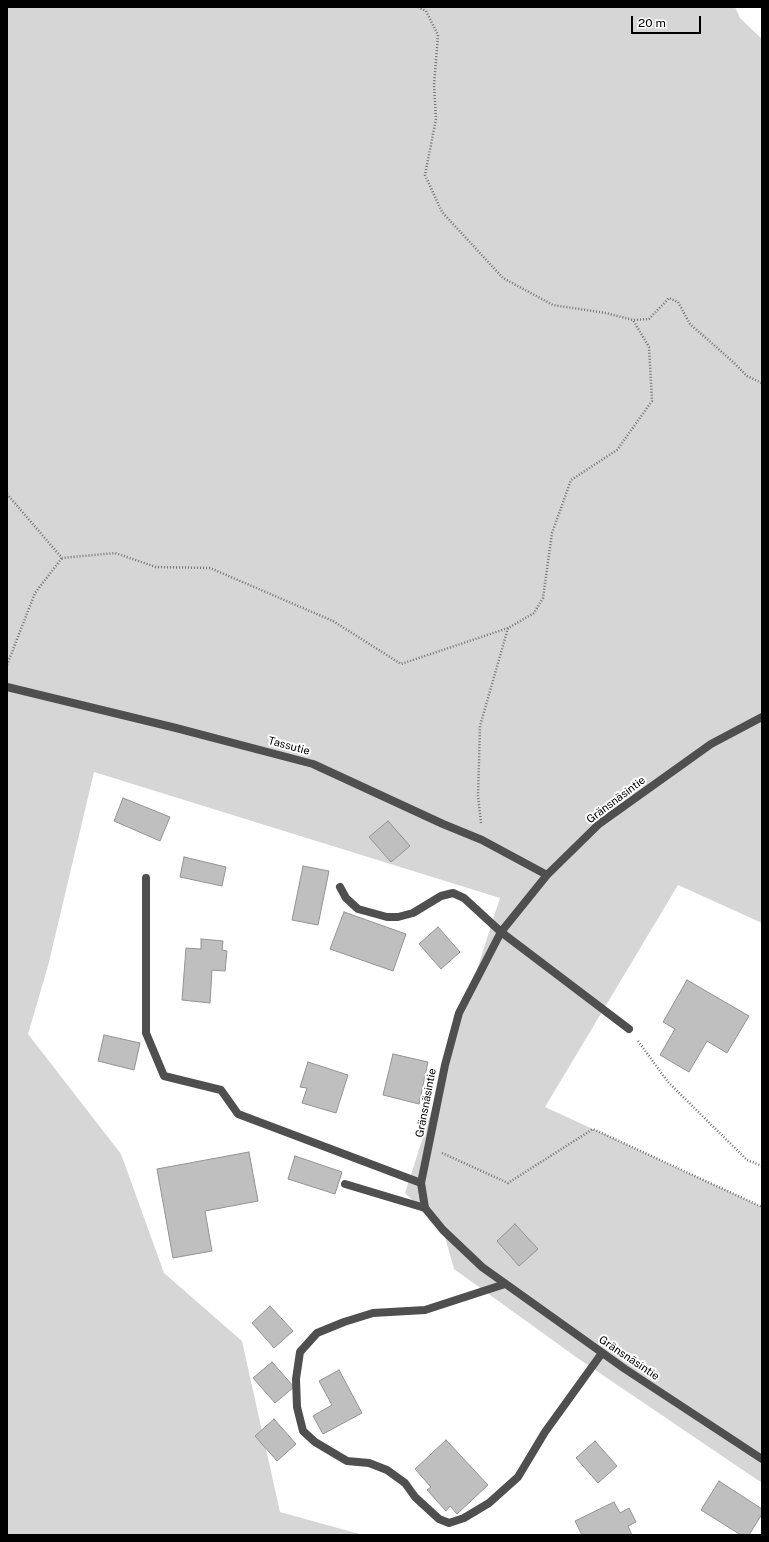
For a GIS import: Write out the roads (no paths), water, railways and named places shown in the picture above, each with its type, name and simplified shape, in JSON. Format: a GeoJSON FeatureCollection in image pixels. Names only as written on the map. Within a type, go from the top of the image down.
{"type":"FeatureCollection","features":[{"type":"Feature","properties":{"kind":"street","name":"Tassutie"},"geometry":{"type":"LineString","coordinates":[[7,687],[176,728],[313,764],[443,824],[482,840],[547,875]]}},
{"type":"Feature","properties":{"kind":"street","name":"Gränsnäsintie"},"geometry":{"type":"LineString","coordinates":[[762,717],[711,744],[599,824],[547,875],[501,932],[459,1013],[445,1065],[421,1183],[425,1208],[443,1230],[482,1267],[602,1353],[762,1459]]}},
{"type":"Feature","properties":{"kind":"street"},"geometry":{"type":"LineString","coordinates":[[146,878],[146,1033],[164,1076],[221,1090],[238,1114],[421,1183]]}},
{"type":"Feature","properties":{"kind":"street"},"geometry":{"type":"LineString","coordinates":[[340,887],[346,898],[358,909],[387,917],[398,917],[413,913],[441,896],[453,894],[464,898],[501,932],[629,1029]]}},
{"type":"Feature","properties":{"kind":"street"},"geometry":{"type":"LineString","coordinates":[[345,1184],[425,1208]]}},
{"type":"Feature","properties":{"kind":"street"},"geometry":{"type":"LineString","coordinates":[[505,1284],[425,1310],[373,1313],[344,1322],[317,1334],[300,1352],[296,1379],[297,1407],[303,1431],[315,1442],[347,1461],[369,1463],[387,1470],[405,1483],[415,1497],[439,1519],[449,1523],[464,1518],[489,1503],[518,1477],[545,1432],[602,1353]]}}]}
